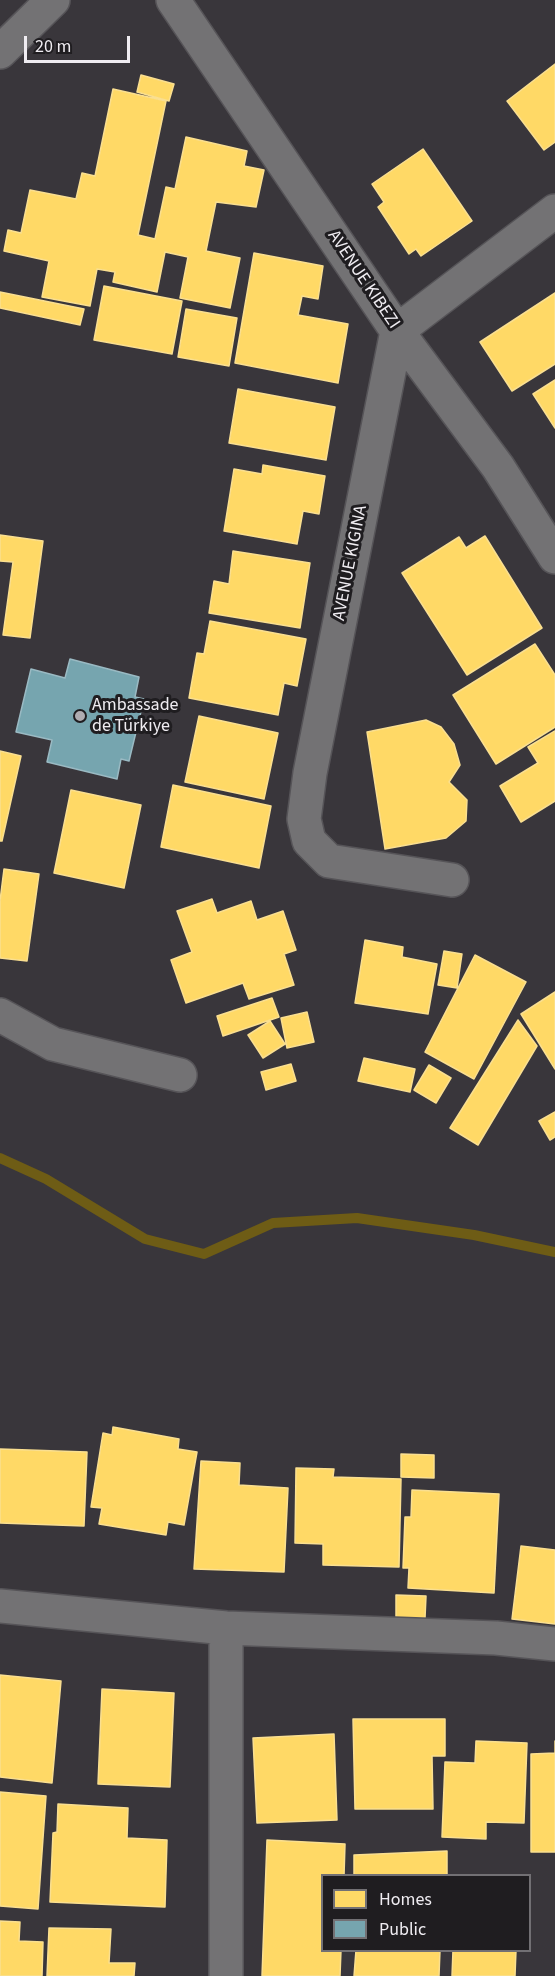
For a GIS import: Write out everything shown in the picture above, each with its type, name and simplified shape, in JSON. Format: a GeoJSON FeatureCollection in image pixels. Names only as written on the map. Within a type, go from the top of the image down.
{"type":"FeatureCollection","features":[{"type":"Feature","properties":{"kind":"street"},"geometry":{"type":"LineString","coordinates":[[0,52],[53,0]]}},
{"type":"Feature","properties":{"kind":"street","name":"AVENUE KIBEZI"},"geometry":{"type":"LineString","coordinates":[[173,0],[397,331],[498,467],[555,557]]}},
{"type":"Feature","properties":{"kind":"street"},"geometry":{"type":"LineString","coordinates":[[397,331],[555,211]]}},
{"type":"Feature","properties":{"kind":"street","name":"AVENUE KIGINA"},"geometry":{"type":"LineString","coordinates":[[397,331],[310,773],[304,819],[309,841],[329,861],[452,880]]}},
{"type":"Feature","properties":{"kind":"street"},"geometry":{"type":"LineString","coordinates":[[0,1015],[54,1044],[180,1075]]}},
{"type":"Feature","properties":{"kind":"street"},"geometry":{"type":"LineString","coordinates":[[0,1606],[226,1628],[496,1638],[555,1644]]}},
{"type":"Feature","properties":{"kind":"street"},"geometry":{"type":"LineString","coordinates":[[226,1628],[226,1976]]}},
{"type":"Feature","properties":{"kind":"building: Homes"},"geometry":{"type":"Polygon","coordinates":[[[555,64],[555,142],[544,150],[507,101],[555,64]]]}},
{"type":"Feature","properties":{"kind":"building: Homes"},"geometry":{"type":"Polygon","coordinates":[[[141,75],[174,84],[169,101],[137,92],[141,75]]]}},
{"type":"Feature","properties":{"kind":"building: Homes"},"geometry":{"type":"Polygon","coordinates":[[[113,89],[166,101],[138,235],[155,239],[166,187],[175,189],[186,137],[247,151],[244,166],[264,170],[256,207],[216,202],[206,251],[240,258],[230,308],[180,298],[188,257],[165,252],[157,292],[113,282],[115,272],[97,269],[90,306],[42,297],[49,261],[4,251],[8,230],[21,233],[30,190],[76,199],[82,173],[95,176],[113,89]]]}},
{"type":"Feature","properties":{"kind":"building: Homes"},"geometry":{"type":"Polygon","coordinates":[[[423,149],[472,221],[421,256],[416,249],[409,254],[378,207],[384,202],[372,184],[423,149]]]}},
{"type":"Feature","properties":{"kind":"building: Homes"},"geometry":{"type":"Polygon","coordinates":[[[254,253],[323,266],[318,299],[302,296],[298,315],[348,324],[338,383],[235,363],[254,253]]]}},
{"type":"Feature","properties":{"kind":"building: Homes"},"geometry":{"type":"Polygon","coordinates":[[[104,286],[182,301],[172,354],[94,340],[104,286]]]}},
{"type":"Feature","properties":{"kind":"building: Homes"},"geometry":{"type":"Polygon","coordinates":[[[0,292],[84,309],[80,325],[0,308],[0,292]]]}},
{"type":"Feature","properties":{"kind":"building: Homes"},"geometry":{"type":"Polygon","coordinates":[[[555,293],[555,364],[512,391],[480,342],[555,293]]]}},
{"type":"Feature","properties":{"kind":"building: Homes"},"geometry":{"type":"Polygon","coordinates":[[[186,309],[237,318],[229,366],[178,357],[186,309]]]}},
{"type":"Feature","properties":{"kind":"building: Homes"},"geometry":{"type":"Polygon","coordinates":[[[555,380],[555,428],[533,394],[555,380]]]}},
{"type":"Feature","properties":{"kind":"building: Homes"},"geometry":{"type":"Polygon","coordinates":[[[238,389],[335,407],[326,460],[229,443],[238,389]]]}},
{"type":"Feature","properties":{"kind":"building: Homes"},"geometry":{"type":"Polygon","coordinates":[[[263,465],[325,476],[319,514],[303,511],[297,544],[224,531],[234,469],[262,474],[263,465]]]}},
{"type":"Feature","properties":{"kind":"building: Homes"},"geometry":{"type":"Polygon","coordinates":[[[0,535],[43,541],[30,638],[3,635],[13,562],[0,561],[0,535]]]}},
{"type":"Feature","properties":{"kind":"building: Homes"},"geometry":{"type":"Polygon","coordinates":[[[485,536],[542,628],[467,675],[402,573],[459,537],[466,548],[485,536]]]}},
{"type":"Feature","properties":{"kind":"building: Homes"},"geometry":{"type":"Polygon","coordinates":[[[233,551],[310,563],[300,628],[209,613],[214,581],[229,584],[233,551]]]}},
{"type":"Feature","properties":{"kind":"building: Homes"},"geometry":{"type":"Polygon","coordinates":[[[210,621],[306,639],[297,686],[284,683],[278,715],[189,698],[197,653],[204,654],[210,621]]]}},
{"type":"Feature","properties":{"kind":"building: Homes"},"geometry":{"type":"Polygon","coordinates":[[[535,644],[555,675],[555,727],[496,764],[453,695],[535,644]]]}},
{"type":"Feature","properties":{"kind":"building: Homes"},"geometry":{"type":"Polygon","coordinates":[[[199,716],[278,733],[264,799],[185,782],[199,716]]]}},
{"type":"Feature","properties":{"kind":"building: Homes"},"geometry":{"type":"Polygon","coordinates":[[[426,720],[441,727],[454,744],[460,765],[449,782],[467,800],[466,821],[446,838],[385,849],[367,732],[426,720]]]}},
{"type":"Feature","properties":{"kind":"building: Homes"},"geometry":{"type":"Polygon","coordinates":[[[555,731],[555,801],[521,822],[500,786],[538,763],[528,747],[555,731]]]}},
{"type":"Feature","properties":{"kind":"building: Homes"},"geometry":{"type":"Polygon","coordinates":[[[0,751],[21,756],[2,841],[0,841],[0,751]]]}},
{"type":"Feature","properties":{"kind":"building: Homes"},"geometry":{"type":"Polygon","coordinates":[[[173,785],[271,806],[259,868],[161,847],[173,785]]]}},
{"type":"Feature","properties":{"kind":"building: Homes"},"geometry":{"type":"Polygon","coordinates":[[[71,790],[141,805],[124,888],[54,873],[71,790]]]}},
{"type":"Feature","properties":{"kind":"building: Homes"},"geometry":{"type":"Polygon","coordinates":[[[4,869],[39,874],[27,961],[0,958],[0,901],[4,869]]]}},
{"type":"Feature","properties":{"kind":"building: Homes"},"geometry":{"type":"Polygon","coordinates":[[[212,899],[217,913],[251,901],[257,920],[283,911],[296,950],[284,954],[294,985],[249,999],[243,983],[186,1003],[171,960],[192,952],[177,911],[212,899]]]}},
{"type":"Feature","properties":{"kind":"building: Homes"},"geometry":{"type":"Polygon","coordinates":[[[365,940],[403,947],[402,957],[437,964],[428,1014],[355,1003],[365,940]]]}},
{"type":"Feature","properties":{"kind":"building: Homes"},"geometry":{"type":"Polygon","coordinates":[[[444,951],[462,954],[457,988],[438,985],[444,951]]]}},
{"type":"Feature","properties":{"kind":"building: Homes"},"geometry":{"type":"Polygon","coordinates":[[[475,955],[526,982],[474,1079],[425,1052],[475,955]]]}},
{"type":"Feature","properties":{"kind":"building: Homes"},"geometry":{"type":"Polygon","coordinates":[[[555,992],[555,1069],[521,1014],[555,992]]]}},
{"type":"Feature","properties":{"kind":"building: Homes"},"geometry":{"type":"Polygon","coordinates":[[[272,998],[279,1017],[223,1036],[217,1016],[272,998]]]}},
{"type":"Feature","properties":{"kind":"building: Homes"},"geometry":{"type":"Polygon","coordinates":[[[307,1012],[314,1042],[287,1048],[281,1018],[307,1012]]]}},
{"type":"Feature","properties":{"kind":"building: Homes"},"geometry":{"type":"Polygon","coordinates":[[[518,1020],[537,1046],[478,1145],[450,1128],[518,1020]]]}},
{"type":"Feature","properties":{"kind":"building: Homes"},"geometry":{"type":"Polygon","coordinates":[[[270,1021],[285,1044],[263,1058],[248,1035],[270,1021]]]}},
{"type":"Feature","properties":{"kind":"building: Homes"},"geometry":{"type":"Polygon","coordinates":[[[364,1058],[415,1069],[410,1092],[358,1081],[364,1058]]]}},
{"type":"Feature","properties":{"kind":"building: Homes"},"geometry":{"type":"Polygon","coordinates":[[[291,1064],[296,1081],[266,1090],[261,1072],[291,1064]]]}},
{"type":"Feature","properties":{"kind":"building: Homes"},"geometry":{"type":"Polygon","coordinates":[[[429,1065],[451,1078],[436,1103],[414,1090],[429,1065]]]}},
{"type":"Feature","properties":{"kind":"building: Homes"},"geometry":{"type":"Polygon","coordinates":[[[555,1112],[555,1137],[550,1140],[539,1121],[555,1112]]]}},
{"type":"Feature","properties":{"kind":"building: Homes"},"geometry":{"type":"Polygon","coordinates":[[[113,1427],[179,1439],[178,1449],[197,1452],[184,1525],[168,1522],[166,1535],[99,1524],[102,1508],[91,1507],[103,1433],[112,1435],[113,1427]]]}},
{"type":"Feature","properties":{"kind":"building: Homes"},"geometry":{"type":"Polygon","coordinates":[[[0,1449],[87,1452],[84,1526],[0,1523],[0,1449]]]}},
{"type":"Feature","properties":{"kind":"building: Homes"},"geometry":{"type":"Polygon","coordinates":[[[401,1454],[434,1455],[434,1478],[401,1477],[401,1454]]]}},
{"type":"Feature","properties":{"kind":"building: Homes"},"geometry":{"type":"Polygon","coordinates":[[[201,1461],[240,1463],[239,1485],[288,1488],[284,1572],[194,1569],[201,1461]]]}},
{"type":"Feature","properties":{"kind":"building: Homes"},"geometry":{"type":"Polygon","coordinates":[[[296,1468],[334,1469],[333,1477],[401,1479],[399,1567],[323,1565],[323,1544],[295,1543],[296,1468]]]}},
{"type":"Feature","properties":{"kind":"building: Homes"},"geometry":{"type":"Polygon","coordinates":[[[412,1490],[499,1494],[494,1593],[408,1588],[409,1568],[403,1568],[405,1517],[411,1517],[412,1490]]]}},
{"type":"Feature","properties":{"kind":"building: Homes"},"geometry":{"type":"Polygon","coordinates":[[[521,1546],[555,1550],[555,1624],[512,1619],[521,1546]]]}},
{"type":"Feature","properties":{"kind":"building: Homes"},"geometry":{"type":"Polygon","coordinates":[[[396,1595],[426,1596],[425,1618],[396,1618],[396,1595]]]}},
{"type":"Feature","properties":{"kind":"building: Homes"},"geometry":{"type":"Polygon","coordinates":[[[0,1675],[61,1681],[52,1783],[0,1777],[0,1675]]]}},
{"type":"Feature","properties":{"kind":"building: Homes"},"geometry":{"type":"Polygon","coordinates":[[[102,1689],[174,1693],[170,1787],[98,1784],[102,1689]]]}},
{"type":"Feature","properties":{"kind":"building: Homes"},"geometry":{"type":"Polygon","coordinates":[[[353,1719],[445,1719],[445,1756],[432,1756],[433,1809],[355,1809],[353,1719]]]}},
{"type":"Feature","properties":{"kind":"building: Homes"},"geometry":{"type":"Polygon","coordinates":[[[334,1734],[337,1820],[257,1823],[253,1738],[334,1734]]]}},
{"type":"Feature","properties":{"kind":"building: Homes"},"geometry":{"type":"Polygon","coordinates":[[[476,1741],[527,1743],[524,1823],[486,1822],[486,1839],[442,1837],[445,1762],[475,1763],[476,1741]]]}},
{"type":"Feature","properties":{"kind":"building: Homes"},"geometry":{"type":"Polygon","coordinates":[[[555,1753],[555,1852],[531,1852],[531,1754],[555,1753]]]}},
{"type":"Feature","properties":{"kind":"building: Homes"},"geometry":{"type":"Polygon","coordinates":[[[0,1792],[46,1796],[38,1909],[0,1906],[0,1792]]]}},
{"type":"Feature","properties":{"kind":"building: Homes"},"geometry":{"type":"Polygon","coordinates":[[[58,1804],[128,1808],[127,1838],[167,1840],[165,1907],[50,1902],[53,1833],[57,1832],[58,1804]]]}},
{"type":"Feature","properties":{"kind":"building: Homes"},"geometry":{"type":"Polygon","coordinates":[[[267,1840],[345,1844],[344,1874],[321,1874],[321,1952],[341,1952],[340,1976],[262,1976],[267,1840]]]}},
{"type":"Feature","properties":{"kind":"building: Homes"},"geometry":{"type":"Polygon","coordinates":[[[447,1851],[447,1874],[354,1874],[354,1855],[447,1851]]]}},
{"type":"Feature","properties":{"kind":"building: Homes"},"geometry":{"type":"Polygon","coordinates":[[[0,1921],[20,1922],[19,1941],[43,1942],[42,1976],[0,1976],[0,1921]]]}},
{"type":"Feature","properties":{"kind":"building: Homes"},"geometry":{"type":"Polygon","coordinates":[[[49,1928],[111,1929],[109,1963],[135,1963],[134,1976],[47,1976],[49,1928]]]}},
{"type":"Feature","properties":{"kind":"building: Homes"},"geometry":{"type":"Polygon","coordinates":[[[356,1952],[440,1952],[439,1976],[354,1976],[356,1952]]]}},
{"type":"Feature","properties":{"kind":"building: Homes"},"geometry":{"type":"Polygon","coordinates":[[[453,1952],[516,1952],[515,1976],[452,1976],[453,1952]]]}},
{"type":"Feature","properties":{"kind":"building: Public","name":"Ambassade de Türkiye"},"geometry":{"type":"Polygon","coordinates":[[[70,659],[139,677],[135,697],[144,699],[129,761],[121,759],[117,779],[47,762],[52,740],[16,732],[31,669],[65,678],[70,659]]]}},
{"type":"Feature","properties":{"kind":"waterway"},"geometry":{"type":"LineString","coordinates":[[0,1158],[46,1179],[145,1239],[204,1254],[273,1223],[357,1218],[474,1235],[555,1252]]}},
{"type":"Feature","properties":{"kind":"place","name":"Ambassade de Türkiye"},"geometry":{"type":"Point","coordinates":[80,716]}}]}
